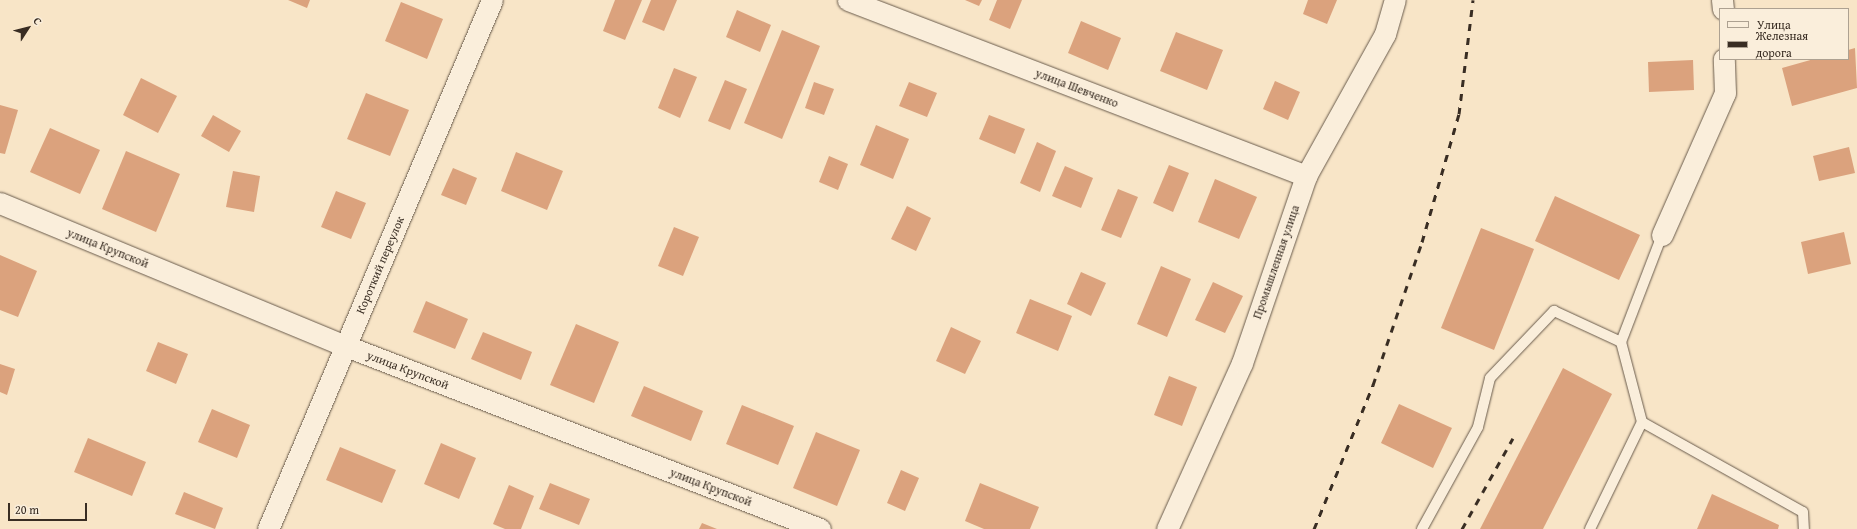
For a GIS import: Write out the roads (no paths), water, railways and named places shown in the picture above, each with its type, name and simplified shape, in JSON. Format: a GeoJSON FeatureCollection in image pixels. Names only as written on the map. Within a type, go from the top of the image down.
{"type":"FeatureCollection","features":[{"type":"Feature","properties":{"kind":"street","name":"Короткий переулок"},"geometry":{"type":"LineString","coordinates":[[268,529],[492,0]]}},
{"type":"Feature","properties":{"kind":"street","name":"улица Шевченко"},"geometry":{"type":"LineString","coordinates":[[848,0],[1306,176]]}},
{"type":"Feature","properties":{"kind":"street","name":"Промышленная улица"},"geometry":{"type":"LineString","coordinates":[[1167,529],[1242,363],[1306,176],[1385,34],[1395,0]]}},
{"type":"Feature","properties":{"kind":"street"},"geometry":{"type":"LineString","coordinates":[[1662,235],[1725,93],[1724,60]]}},
{"type":"Feature","properties":{"kind":"street","name":"улица Крупской"},"geometry":{"type":"LineString","coordinates":[[0,203],[346,346],[820,529]]}},
{"type":"Feature","properties":{"kind":"lane"},"geometry":{"type":"LineString","coordinates":[[1590,529],[1642,422],[1621,342],[1662,235]]}},
{"type":"Feature","properties":{"kind":"lane"},"geometry":{"type":"LineString","coordinates":[[1422,529],[1478,427],[1490,378],[1554,311],[1621,342]]}},
{"type":"Feature","properties":{"kind":"lane"},"geometry":{"type":"LineString","coordinates":[[1642,422],[1803,512],[1804,529]]}},
{"type":"Feature","properties":{"kind":"railway"},"geometry":{"type":"LineString","coordinates":[[1314,529],[1373,385],[1422,242],[1459,114],[1473,0]]}},
{"type":"Feature","properties":{"kind":"railway"},"geometry":{"type":"LineString","coordinates":[[1462,529],[1513,438]]}}]}
